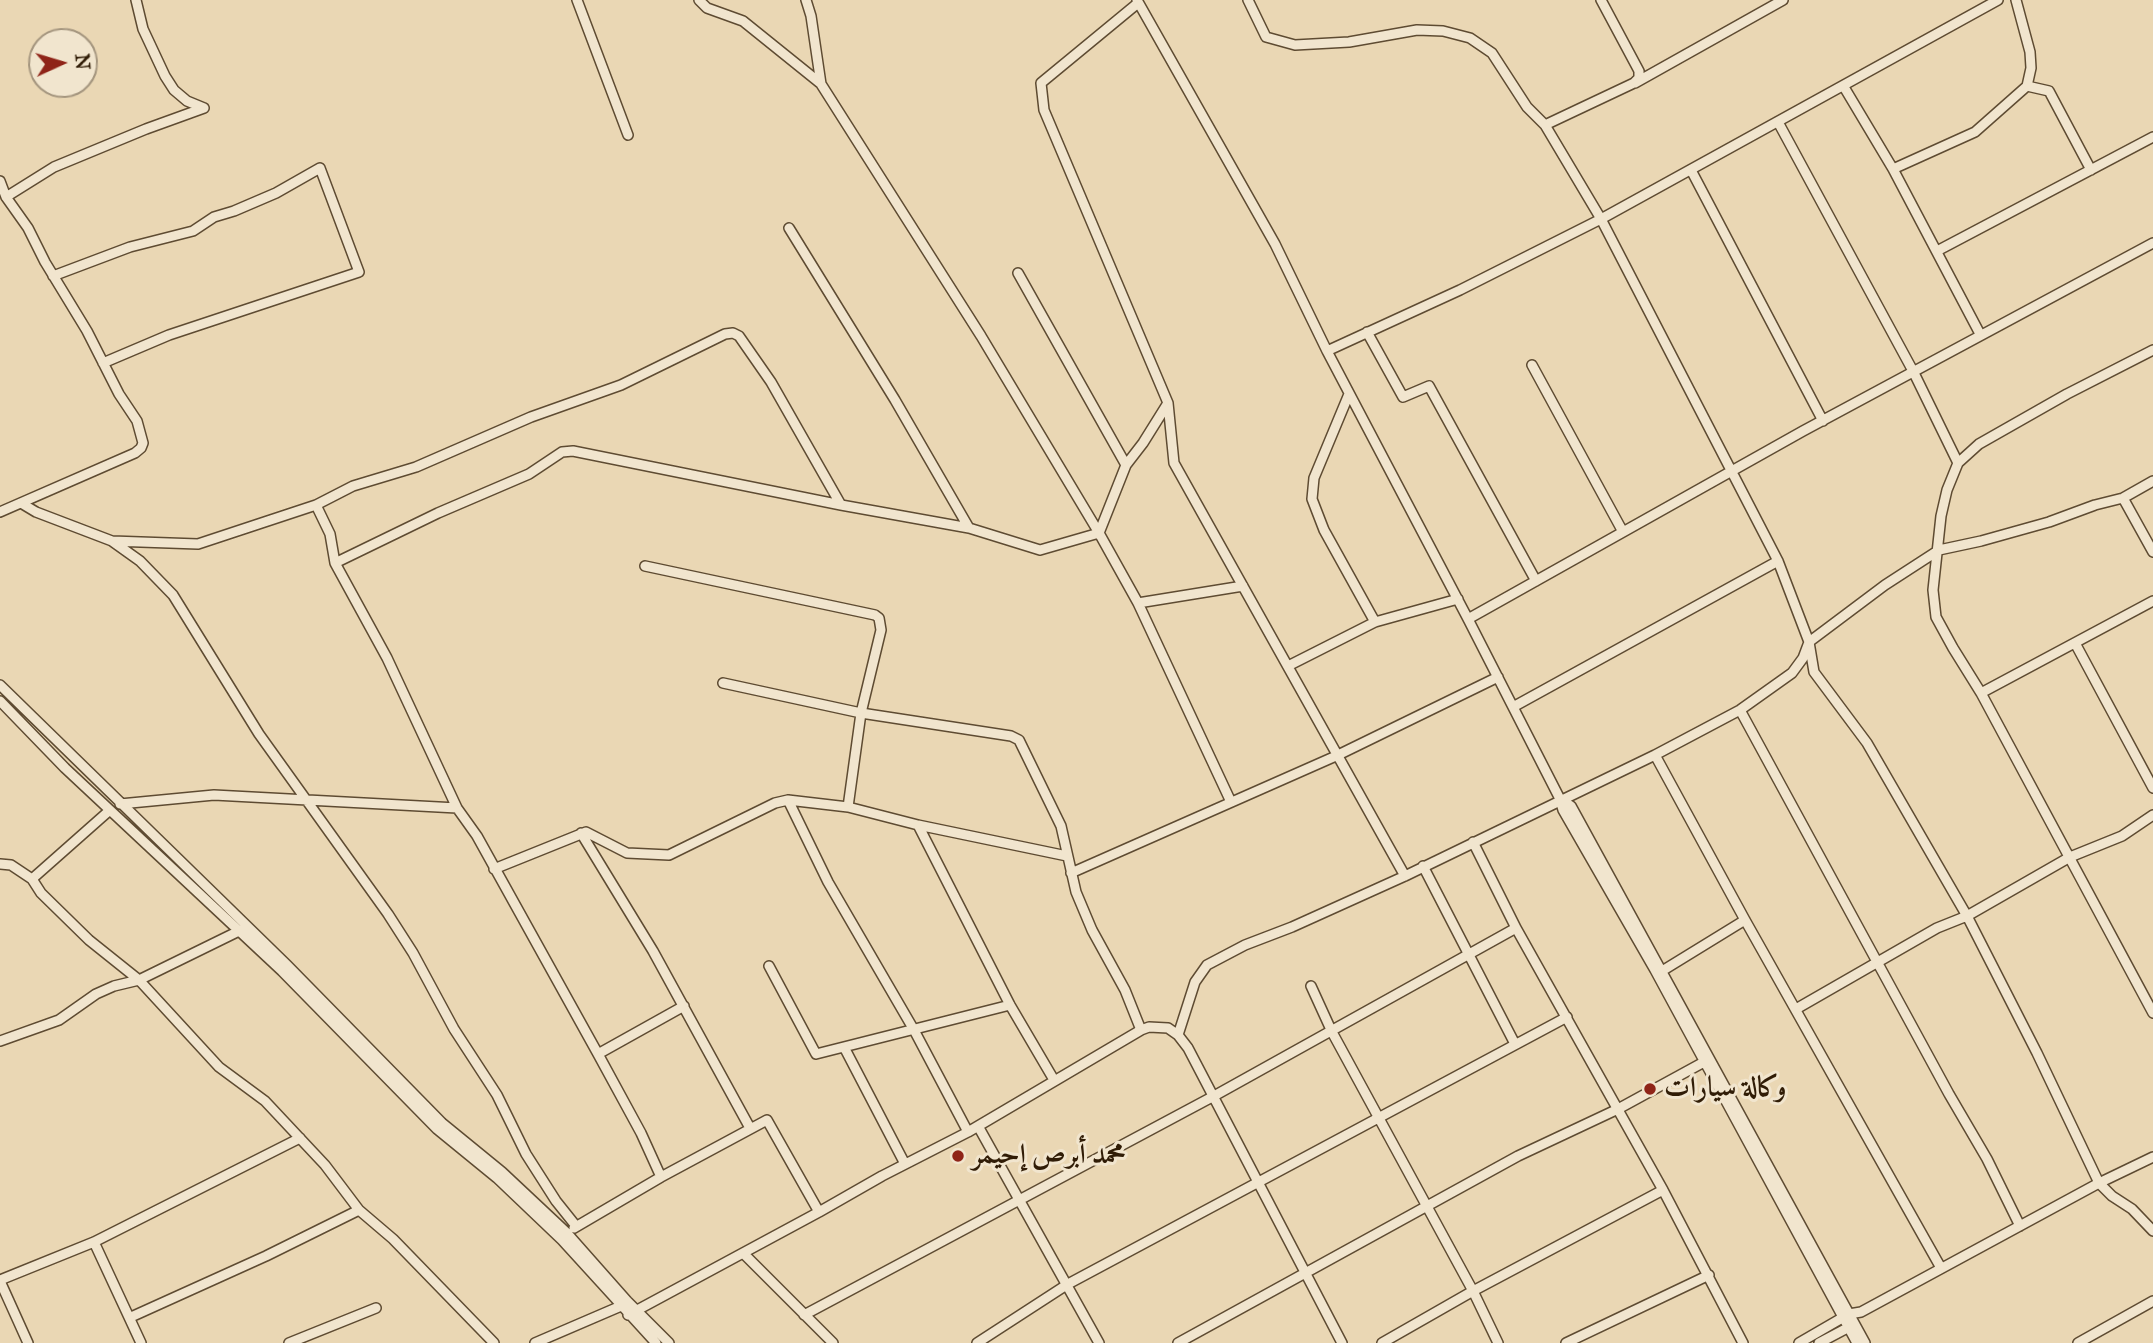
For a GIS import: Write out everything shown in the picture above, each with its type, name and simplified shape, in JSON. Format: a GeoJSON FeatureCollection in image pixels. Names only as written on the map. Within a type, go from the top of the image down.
{"type":"FeatureCollection","features":[{"type":"Feature","properties":{"kind":"street"},"geometry":{"type":"LineString","coordinates":[[6,197],[54,167],[204,108],[181,96],[165,76],[144,29],[136,0]]}},
{"type":"Feature","properties":{"kind":"street"},"geometry":{"type":"LineString","coordinates":[[577,0],[628,135]]}},
{"type":"Feature","properties":{"kind":"street"},"geometry":{"type":"LineString","coordinates":[[699,0],[707,8],[743,21],[821,84],[981,336],[1099,533],[1138,603],[1231,802]]}},
{"type":"Feature","properties":{"kind":"street"},"geometry":{"type":"LineString","coordinates":[[806,0],[811,16],[821,84]]}},
{"type":"Feature","properties":{"kind":"street"},"geometry":{"type":"LineString","coordinates":[[1248,0],[1266,37],[1295,45],[1349,42],[1417,30],[1443,31],[1471,38],[1492,53],[1527,107],[1545,125],[1601,219],[1778,561],[1809,642],[1814,672],[1867,743],[1967,916],[2099,1183],[2140,1216],[2153,1231]]}},
{"type":"Feature","properties":{"kind":"street"},"geometry":{"type":"LineString","coordinates":[[1601,0],[1639,71],[1639,78],[1634,83]]}},
{"type":"Feature","properties":{"kind":"street"},"geometry":{"type":"LineString","coordinates":[[1545,125],[1634,83],[1783,0]]}},
{"type":"Feature","properties":{"kind":"street"},"geometry":{"type":"LineString","coordinates":[[1327,351],[1460,290],[1601,219],[1998,0]]}},
{"type":"Feature","properties":{"kind":"street"},"geometry":{"type":"LineString","coordinates":[[1893,169],[1975,132],[2027,86],[2031,68],[2030,52],[2016,0]]}},
{"type":"Feature","properties":{"kind":"street"},"geometry":{"type":"LineString","coordinates":[[1405,876],[1174,463],[1168,403],[1044,110],[1041,83],[1138,1],[1276,244],[1327,351],[1458,598],[1560,799],[1563,810],[1655,970],[1703,1062],[1849,1321],[1865,1343]]}},
{"type":"Feature","properties":{"kind":"street"},"geometry":{"type":"LineString","coordinates":[[2027,86],[2049,91],[2091,170]]}},
{"type":"Feature","properties":{"kind":"street"},"geometry":{"type":"LineString","coordinates":[[1843,87],[1893,169],[1980,334]]}},
{"type":"Feature","properties":{"kind":"street"},"geometry":{"type":"LineString","coordinates":[[1779,122],[1913,371],[1958,463]]}},
{"type":"Feature","properties":{"kind":"street"},"geometry":{"type":"LineString","coordinates":[[1937,251],[2153,137]]}},
{"type":"Feature","properties":{"kind":"street"},"geometry":{"type":"LineString","coordinates":[[53,276],[130,247],[193,231],[214,217],[276,193],[320,169],[359,272],[169,335],[103,362]]}},
{"type":"Feature","properties":{"kind":"street"},"geometry":{"type":"LineString","coordinates":[[1691,170],[1823,421]]}},
{"type":"Feature","properties":{"kind":"street"},"geometry":{"type":"LineString","coordinates":[[0,181],[6,197],[28,228],[119,394],[137,421],[143,443],[141,448],[0,512]]}},
{"type":"Feature","properties":{"kind":"street"},"geometry":{"type":"LineString","coordinates":[[789,228],[895,400],[969,528]]}},
{"type":"Feature","properties":{"kind":"street"},"geometry":{"type":"LineString","coordinates":[[1468,619],[1980,334],[2153,243]]}},
{"type":"Feature","properties":{"kind":"street"},"geometry":{"type":"LineString","coordinates":[[1018,273],[1126,465]]}},
{"type":"Feature","properties":{"kind":"street"},"geometry":{"type":"LineString","coordinates":[[1367,332],[1403,397],[1429,386],[1536,581]]}},
{"type":"Feature","properties":{"kind":"street"},"geometry":{"type":"LineString","coordinates":[[112,541],[198,544],[316,505],[353,486],[416,467],[531,417],[621,385],[733,333],[739,336],[771,382],[841,505]]}},
{"type":"Feature","properties":{"kind":"street"},"geometry":{"type":"LineString","coordinates":[[2153,350],[2067,394],[1979,444],[1958,463],[1947,490],[1941,516],[1933,590],[1936,617],[1952,648],[1981,693],[2153,1013]]}},
{"type":"Feature","properties":{"kind":"street"},"geometry":{"type":"LineString","coordinates":[[1532,365],[1623,532]]}},
{"type":"Feature","properties":{"kind":"street"},"geometry":{"type":"LineString","coordinates":[[1349,394],[1314,478],[1312,499],[1324,530],[1375,622]]}},
{"type":"Feature","properties":{"kind":"street"},"geometry":{"type":"LineString","coordinates":[[1099,533],[1126,465],[1168,403]]}},
{"type":"Feature","properties":{"kind":"street"},"geometry":{"type":"LineString","coordinates":[[335,563],[460,502],[529,474],[562,452],[573,451],[969,528],[1040,551],[1099,533]]}},
{"type":"Feature","properties":{"kind":"street"},"geometry":{"type":"LineString","coordinates":[[1178,1035],[1195,982],[1207,965],[1245,945],[1405,876],[1655,755],[1740,710],[1792,673],[1803,658],[1809,642],[1885,585],[1939,550],[2004,535],[2123,498],[2153,481]]}},
{"type":"Feature","properties":{"kind":"street"},"geometry":{"type":"LineString","coordinates":[[2142,487],[2153,489]]}},
{"type":"Feature","properties":{"kind":"street"},"geometry":{"type":"LineString","coordinates":[[2123,498],[2153,552]]}},
{"type":"Feature","properties":{"kind":"street"},"geometry":{"type":"LineString","coordinates":[[21,503],[36,512],[112,541],[140,561],[173,594],[259,734],[414,953],[454,1029],[497,1096],[526,1154],[556,1202],[576,1226]]}},
{"type":"Feature","properties":{"kind":"street"},"geometry":{"type":"LineString","coordinates":[[316,505],[330,534],[335,563],[387,658],[457,808],[477,836],[598,1054],[641,1133],[661,1177]]}},
{"type":"Feature","properties":{"kind":"street"},"geometry":{"type":"LineString","coordinates":[[1513,707],[1778,561]]}},
{"type":"Feature","properties":{"kind":"street"},"geometry":{"type":"LineString","coordinates":[[645,566],[879,618],[881,630],[861,713],[848,807]]}},
{"type":"Feature","properties":{"kind":"street"},"geometry":{"type":"LineString","coordinates":[[1138,603],[1243,586]]}},
{"type":"Feature","properties":{"kind":"street"},"geometry":{"type":"LineString","coordinates":[[1288,666],[1375,622],[1458,598]]}},
{"type":"Feature","properties":{"kind":"street"},"geometry":{"type":"LineString","coordinates":[[1981,693],[2153,601]]}},
{"type":"Feature","properties":{"kind":"street"},"geometry":{"type":"LineString","coordinates":[[2075,643],[2153,788]]}},
{"type":"Feature","properties":{"kind":"street"},"geometry":{"type":"LineString","coordinates":[[1071,873],[1336,755],[1498,677]]}},
{"type":"Feature","properties":{"kind":"street"},"geometry":{"type":"LineString","coordinates":[[723,683],[861,713],[1011,736],[1019,740],[1061,826],[1076,892],[1092,930],[1125,990],[1141,1030]]}},
{"type":"Feature","properties":{"kind":"street"},"geometry":{"type":"LineString","coordinates":[[0,685],[287,965],[442,1123],[502,1172],[566,1232],[656,1343]]}},
{"type":"Feature","properties":{"kind":"street"},"geometry":{"type":"LineString","coordinates":[[0,701],[110,810],[241,930],[437,1129],[497,1178],[562,1240],[621,1306],[669,1343]]}},
{"type":"Feature","properties":{"kind":"street"},"geometry":{"type":"LineString","coordinates":[[1740,710],[1987,1159],[2020,1226]]}},
{"type":"Feature","properties":{"kind":"street"},"geometry":{"type":"LineString","coordinates":[[1655,755],[1941,1268]]}},
{"type":"Feature","properties":{"kind":"street"},"geometry":{"type":"LineString","coordinates":[[120,804],[214,796],[457,808]]}},
{"type":"Feature","properties":{"kind":"street"},"geometry":{"type":"LineString","coordinates":[[1560,799],[1571,806],[1662,971],[1849,1321],[1857,1343]]}},
{"type":"Feature","properties":{"kind":"street"},"geometry":{"type":"LineString","coordinates":[[494,869],[581,832],[591,833],[627,853],[668,855],[775,803],[788,800],[848,807],[918,825],[1067,856]]}},
{"type":"Feature","properties":{"kind":"street"},"geometry":{"type":"LineString","coordinates":[[788,800],[828,882],[914,1030],[968,1132]]}},
{"type":"Feature","properties":{"kind":"street"},"geometry":{"type":"LineString","coordinates":[[32,879],[110,810]]}},
{"type":"Feature","properties":{"kind":"street"},"geometry":{"type":"LineString","coordinates":[[1796,1009],[1937,928],[1967,916],[2070,857],[2122,836],[2153,815]]}},
{"type":"Feature","properties":{"kind":"street"},"geometry":{"type":"LineString","coordinates":[[918,825],[1010,1005],[1054,1080]]}},
{"type":"Feature","properties":{"kind":"street"},"geometry":{"type":"LineString","coordinates":[[581,832],[684,1006],[750,1128]]}},
{"type":"Feature","properties":{"kind":"street"},"geometry":{"type":"LineString","coordinates":[[1473,842],[1516,929],[1663,1190],[1744,1343]]}},
{"type":"Feature","properties":{"kind":"street"},"geometry":{"type":"LineString","coordinates":[[0,864],[10,865],[32,879],[41,893],[89,940],[139,979],[219,1068],[265,1101],[325,1165],[359,1210],[393,1240],[494,1343]]}},
{"type":"Feature","properties":{"kind":"street"},"geometry":{"type":"LineString","coordinates":[[1423,866],[1515,1044]]}},
{"type":"Feature","properties":{"kind":"street"},"geometry":{"type":"LineString","coordinates":[[1662,971],[1745,920]]}},
{"type":"Feature","properties":{"kind":"street"},"geometry":{"type":"LineString","coordinates":[[804,1315],[1214,1096],[1516,929]]}},
{"type":"Feature","properties":{"kind":"street"},"geometry":{"type":"LineString","coordinates":[[0,1041],[59,1020],[96,994],[139,979],[241,930]]}},
{"type":"Feature","properties":{"kind":"street"},"geometry":{"type":"LineString","coordinates":[[769,966],[816,1054],[1010,1005]]}},
{"type":"Feature","properties":{"kind":"street"},"geometry":{"type":"LineString","coordinates":[[1311,986],[1377,1118],[1473,1291],[1498,1343]]}},
{"type":"Feature","properties":{"kind":"street"},"geometry":{"type":"LineString","coordinates":[[598,1054],[684,1006]]}},
{"type":"Feature","properties":{"kind":"street"},"geometry":{"type":"LineString","coordinates":[[976,1343],[1068,1284],[1567,1017]]}},
{"type":"Feature","properties":{"kind":"street"},"geometry":{"type":"LineString","coordinates":[[632,1312],[968,1132],[1149,1027],[1168,1028],[1178,1035],[1188,1048],[1342,1343]]}},
{"type":"Feature","properties":{"kind":"street"},"geometry":{"type":"LineString","coordinates":[[844,1047],[905,1164]]}},
{"type":"Feature","properties":{"kind":"street"},"geometry":{"type":"LineString","coordinates":[[1178,1343],[1518,1156],[1618,1109],[1703,1062]]}},
{"type":"Feature","properties":{"kind":"street"},"geometry":{"type":"LineString","coordinates":[[566,1232],[767,1120],[819,1212]]}},
{"type":"Feature","properties":{"kind":"street"},"geometry":{"type":"LineString","coordinates":[[978,1126],[1100,1343]]}},
{"type":"Feature","properties":{"kind":"street"},"geometry":{"type":"LineString","coordinates":[[28,1343],[0,1280],[94,1242],[300,1138]]}},
{"type":"Feature","properties":{"kind":"street"},"geometry":{"type":"LineString","coordinates":[[1819,1343],[1861,1312],[2099,1183],[2153,1157]]}},
{"type":"Feature","properties":{"kind":"street"},"geometry":{"type":"LineString","coordinates":[[1382,1343],[1473,1291],[1663,1190]]}},
{"type":"Feature","properties":{"kind":"street"},"geometry":{"type":"LineString","coordinates":[[131,1317],[254,1262],[359,1210]]}},
{"type":"Feature","properties":{"kind":"street"},"geometry":{"type":"LineString","coordinates":[[94,1242],[141,1343]]}},
{"type":"Feature","properties":{"kind":"street"},"geometry":{"type":"LineString","coordinates":[[743,1253],[833,1343]]}},
{"type":"Feature","properties":{"kind":"street"},"geometry":{"type":"LineString","coordinates":[[1566,1343],[1709,1275]]}},
{"type":"Feature","properties":{"kind":"street"},"geometry":{"type":"LineString","coordinates":[[2078,1343],[2153,1301]]}},
{"type":"Feature","properties":{"kind":"street"},"geometry":{"type":"LineString","coordinates":[[535,1343],[621,1306]]}},
{"type":"Feature","properties":{"kind":"street"},"geometry":{"type":"LineString","coordinates":[[289,1343],[376,1308]]}},
{"type":"Feature","properties":{"kind":"street"},"geometry":{"type":"LineString","coordinates":[[1799,1343],[1849,1321]]}},
{"type":"Feature","properties":{"kind":"place","name":"وكالة سيارات"},"geometry":{"type":"Point","coordinates":[1650,1089]}},
{"type":"Feature","properties":{"kind":"place","name":"محمد أبرص إحيمر"},"geometry":{"type":"Point","coordinates":[958,1156]}}]}
